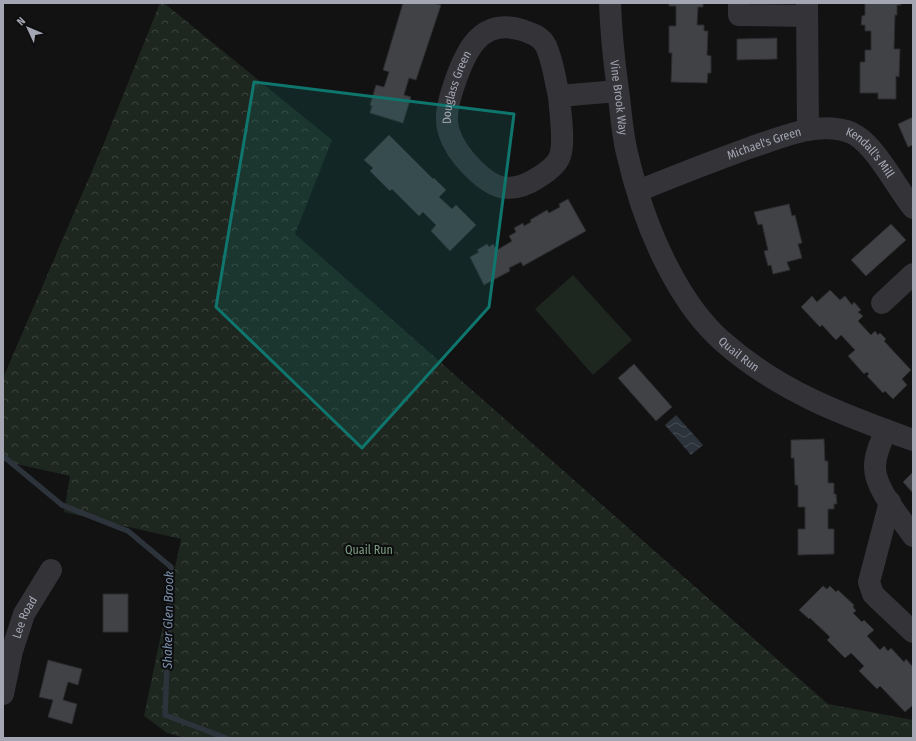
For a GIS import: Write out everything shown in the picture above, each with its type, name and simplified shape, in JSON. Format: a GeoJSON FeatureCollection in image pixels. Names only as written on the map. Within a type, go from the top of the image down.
{"type":"FeatureCollection","features":[{"type":"Feature","properties":{"kind":"street","name":"Vine Brook Way"},"geometry":{"type":"LineString","coordinates":[[610,3],[614,61],[627,153],[638,192]]}},
{"type":"Feature","properties":{"kind":"street","name":"Michael's Green"},"geometry":{"type":"LineString","coordinates":[[638,192],[726,156],[808,130],[807,10],[739,15],[739,3]]}},
{"type":"Feature","properties":{"kind":"street","name":"Douglass Green"},"geometry":{"type":"LineString","coordinates":[[503,27],[516,28],[535,34],[546,46],[559,96],[562,138],[561,155],[557,162],[544,173],[522,186],[502,188],[492,184],[468,162],[451,140],[447,126],[447,114],[456,79],[466,54],[471,46],[478,38],[487,32],[503,27]]}},
{"type":"Feature","properties":{"kind":"street"},"geometry":{"type":"LineString","coordinates":[[559,96],[618,91]]}},
{"type":"Feature","properties":{"kind":"street","name":"Kendall's Mill"},"geometry":{"type":"LineString","coordinates":[[808,130],[847,131],[858,137],[870,148],[913,208]]}},
{"type":"Feature","properties":{"kind":"street","name":"Quail Run"},"geometry":{"type":"LineString","coordinates":[[638,192],[645,215],[666,264],[680,289],[699,316],[720,340],[750,363],[791,390],[826,407],[913,440]]}},
{"type":"Feature","properties":{"kind":"street"},"geometry":{"type":"LineString","coordinates":[[882,303],[913,274]]}},
{"type":"Feature","properties":{"kind":"street"},"geometry":{"type":"LineString","coordinates":[[886,430],[879,447],[874,467],[878,483],[913,536]]}},
{"type":"Feature","properties":{"kind":"street"},"geometry":{"type":"LineString","coordinates":[[890,502],[869,582],[878,599],[913,632]]}},
{"type":"Feature","properties":{"kind":"street","name":"Lee Road"},"geometry":{"type":"LineString","coordinates":[[3,694],[12,651],[24,614],[51,570]]}},
{"type":"Feature","properties":{"kind":"highlighted area"},"geometry":{"type":"Polygon","coordinates":[[[254,82],[514,114],[489,307],[362,448],[216,307],[254,82]]]}},
{"type":"Feature","properties":{"kind":"green space","name":"Quail Run"},"geometry":{"type":"Polygon","coordinates":[[[160,3],[164,3],[332,140],[295,234],[828,704],[913,720],[913,738],[185,738],[167,733],[144,716],[181,539],[64,512],[70,476],[3,461],[3,378],[104,143],[160,3]]]}},
{"type":"Feature","properties":{"kind":"green space"},"geometry":{"type":"Polygon","coordinates":[[[573,275],[632,340],[593,375],[535,309],[573,275]]]}},
{"type":"Feature","properties":{"kind":"water"},"geometry":{"type":"Polygon","coordinates":[[[676,415],[703,445],[691,455],[665,425],[676,415]]]}},
{"type":"Feature","properties":{"kind":"building"},"geometry":{"type":"Polygon","coordinates":[[[403,3],[434,3],[441,5],[416,80],[409,78],[404,95],[411,97],[403,123],[370,113],[372,106],[370,105],[376,85],[384,87],[389,72],[383,70],[403,3]]]}},
{"type":"Feature","properties":{"kind":"building"},"geometry":{"type":"Polygon","coordinates":[[[669,3],[703,3],[703,7],[698,7],[697,25],[704,25],[704,31],[708,31],[707,55],[711,56],[711,73],[708,73],[707,83],[671,82],[672,53],[669,53],[669,26],[676,26],[676,6],[669,6],[669,3]]]}},
{"type":"Feature","properties":{"kind":"building"},"geometry":{"type":"Polygon","coordinates":[[[865,3],[901,3],[901,5],[897,5],[897,15],[895,15],[894,49],[900,49],[899,77],[896,76],[896,99],[878,99],[878,93],[860,93],[860,62],[865,62],[865,50],[871,50],[871,31],[865,31],[865,25],[861,25],[862,16],[865,15],[865,3]]]}},
{"type":"Feature","properties":{"kind":"building"},"geometry":{"type":"Polygon","coordinates":[[[777,38],[777,59],[737,60],[737,39],[777,38]]]}},
{"type":"Feature","properties":{"kind":"building"},"geometry":{"type":"Polygon","coordinates":[[[913,117],[913,145],[908,147],[898,124],[913,117]]]}},
{"type":"Feature","properties":{"kind":"building"},"geometry":{"type":"Polygon","coordinates":[[[389,135],[446,190],[439,197],[452,209],[456,205],[476,225],[450,251],[431,231],[436,225],[423,212],[419,216],[392,189],[390,191],[370,171],[373,168],[364,160],[389,135]]]}},
{"type":"Feature","properties":{"kind":"building"},"geometry":{"type":"Polygon","coordinates":[[[568,199],[586,231],[523,266],[521,262],[509,268],[510,271],[484,285],[470,257],[479,252],[477,250],[487,244],[489,247],[493,244],[497,250],[512,241],[509,236],[516,232],[514,228],[523,223],[524,226],[531,222],[530,220],[547,210],[549,213],[560,207],[559,204],[568,199]]]}},
{"type":"Feature","properties":{"kind":"building"},"geometry":{"type":"Polygon","coordinates":[[[789,204],[792,216],[795,215],[802,243],[798,244],[802,258],[787,262],[790,270],[773,274],[771,265],[768,266],[764,251],[768,250],[762,224],[758,225],[754,212],[789,204]]]}},
{"type":"Feature","properties":{"kind":"building"},"geometry":{"type":"Polygon","coordinates":[[[891,224],[906,240],[866,276],[851,260],[891,224]]]}},
{"type":"Feature","properties":{"kind":"building"},"geometry":{"type":"Polygon","coordinates":[[[830,290],[840,300],[845,296],[852,305],[854,302],[861,310],[858,312],[863,316],[858,321],[871,335],[875,331],[878,335],[880,333],[886,339],[884,341],[911,370],[902,379],[907,385],[893,399],[885,391],[883,393],[867,376],[869,374],[867,372],[864,374],[848,356],[855,350],[841,335],[836,340],[822,325],[820,327],[801,307],[812,296],[817,302],[830,290]]]}},
{"type":"Feature","properties":{"kind":"building"},"geometry":{"type":"Polygon","coordinates":[[[634,364],[672,407],[656,421],[618,378],[634,364]]]}},
{"type":"Feature","properties":{"kind":"building"},"geometry":{"type":"Polygon","coordinates":[[[824,439],[825,461],[828,461],[828,483],[834,483],[834,494],[836,494],[837,504],[834,504],[834,509],[828,509],[828,529],[834,529],[834,554],[798,555],[798,529],[805,529],[805,507],[798,507],[798,485],[795,485],[794,458],[791,458],[791,440],[824,439]]]}},
{"type":"Feature","properties":{"kind":"building"},"geometry":{"type":"Polygon","coordinates":[[[913,472],[913,493],[903,482],[913,472]]]}},
{"type":"Feature","properties":{"kind":"building"},"geometry":{"type":"Polygon","coordinates":[[[823,586],[827,589],[830,586],[836,592],[838,590],[854,605],[853,607],[856,611],[853,613],[862,622],[864,620],[874,630],[867,636],[880,650],[884,646],[888,651],[891,648],[904,662],[906,659],[913,667],[913,705],[905,712],[880,686],[877,689],[859,671],[864,666],[851,653],[845,658],[827,640],[830,637],[799,610],[823,586]]]}},
{"type":"Feature","properties":{"kind":"building"},"geometry":{"type":"Polygon","coordinates":[[[103,594],[128,594],[128,632],[103,632],[103,594]]]}},
{"type":"Feature","properties":{"kind":"building"},"geometry":{"type":"Polygon","coordinates":[[[48,660],[82,669],[78,685],[68,682],[63,700],[77,704],[72,724],[48,717],[53,700],[39,697],[48,660]]]}},
{"type":"Feature","properties":{"kind":"waterway","name":"Shaker Glen Brook"},"geometry":{"type":"LineString","coordinates":[[3,456],[62,505],[128,531],[171,567],[165,715],[226,738]]}}]}
